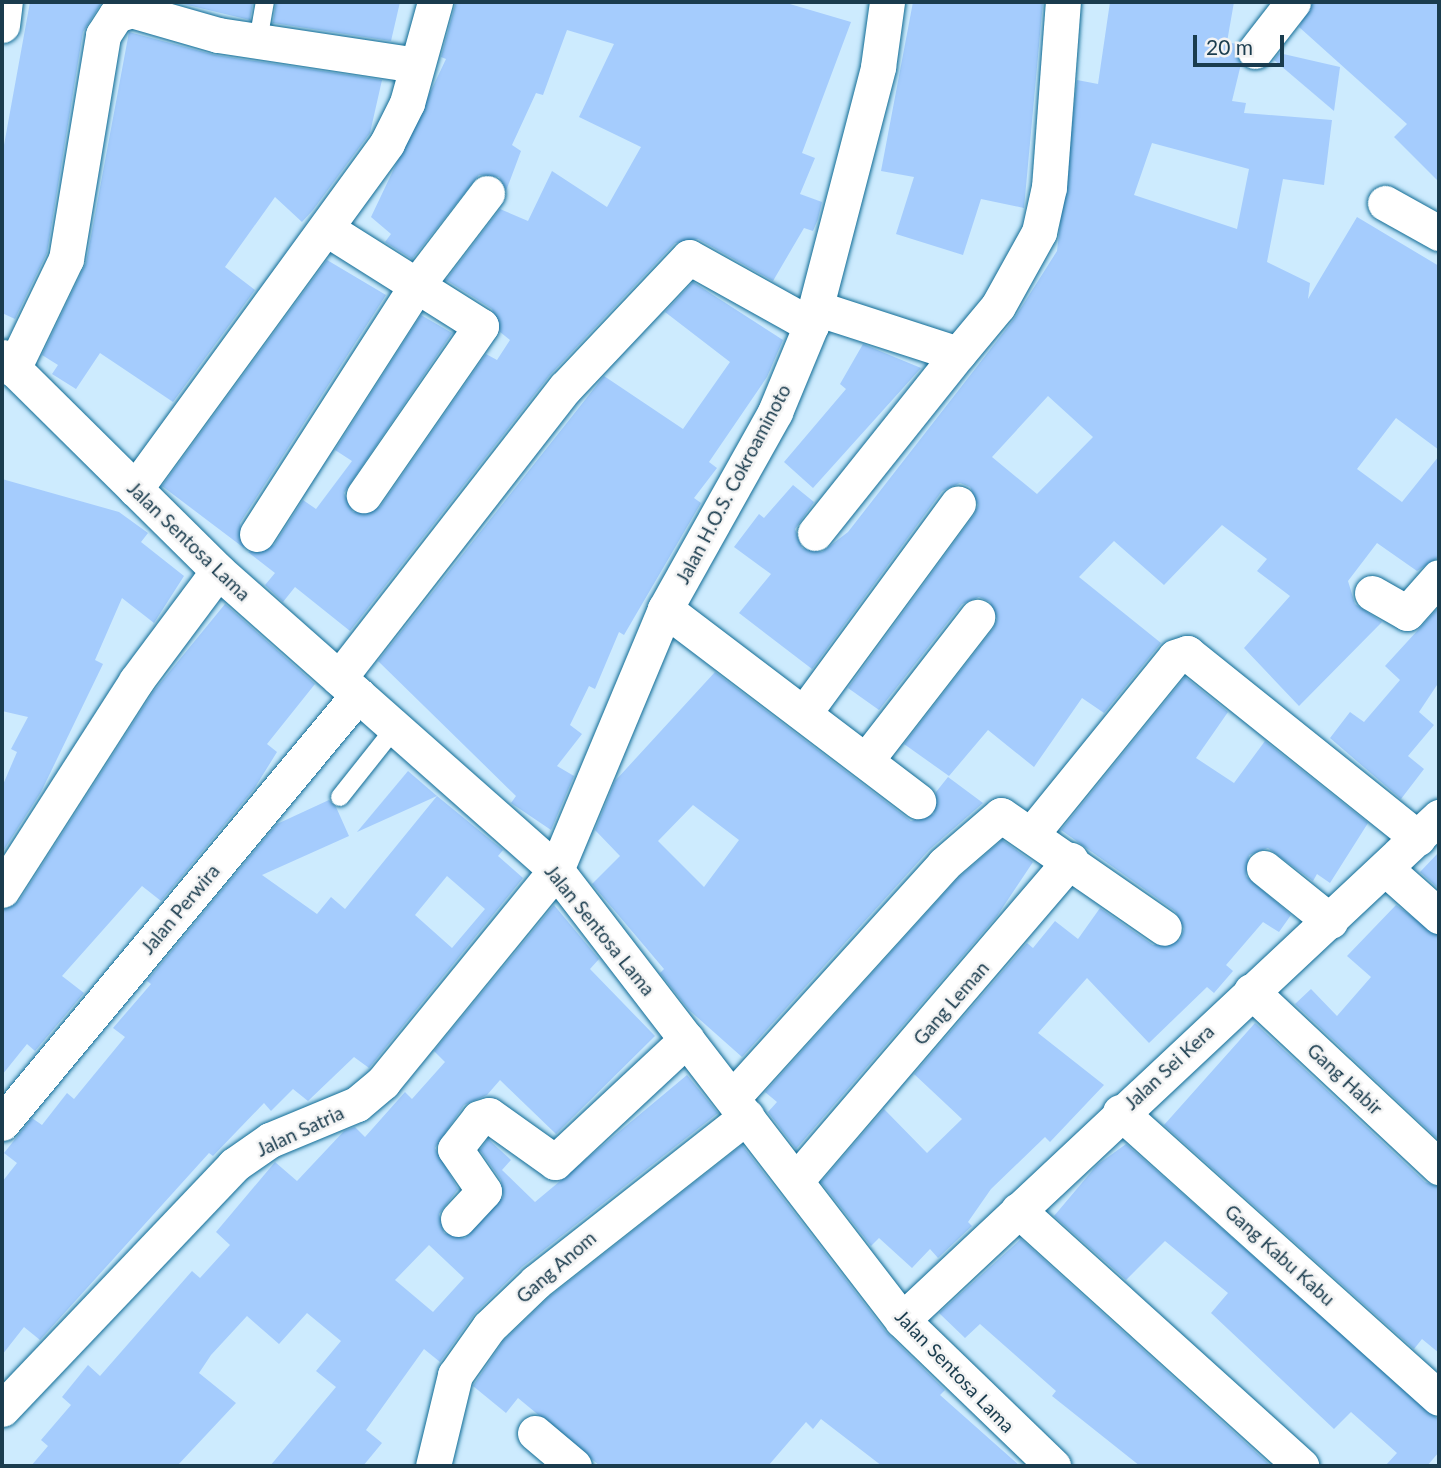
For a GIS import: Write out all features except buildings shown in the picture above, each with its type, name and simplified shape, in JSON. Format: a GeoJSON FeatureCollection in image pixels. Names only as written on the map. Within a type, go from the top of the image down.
{"type":"FeatureCollection","features":[{"type":"Feature","properties":{"kind":"street"},"geometry":{"type":"LineString","coordinates":[[2,25],[5,2]]}},
{"type":"Feature","properties":{"kind":"street"},"geometry":{"type":"LineString","coordinates":[[135,489],[387,144],[416,65],[435,2]]}},
{"type":"Feature","properties":{"kind":"street","name":"Jalan H.O.S. Cokroaminoto"},"geometry":{"type":"LineString","coordinates":[[556,870],[666,609],[775,412],[813,317],[878,67],[887,2]]}},
{"type":"Feature","properties":{"kind":"street"},"geometry":{"type":"LineString","coordinates":[[815,533],[998,306],[1039,232],[1049,187],[1063,2]]}},
{"type":"Feature","properties":{"kind":"street"},"geometry":{"type":"LineString","coordinates":[[1255,51],[1293,2]]}},
{"type":"Feature","properties":{"kind":"street"},"geometry":{"type":"LineString","coordinates":[[8,363],[66,259],[103,35],[126,6],[258,41],[416,65]]}},
{"type":"Feature","properties":{"kind":"street"},"geometry":{"type":"LineString","coordinates":[[257,534],[416,286],[487,193]]}},
{"type":"Feature","properties":{"kind":"street"},"geometry":{"type":"LineString","coordinates":[[1385,203],[1439,233]]}},
{"type":"Feature","properties":{"kind":"street"},"geometry":{"type":"LineString","coordinates":[[327,229],[481,326],[364,495]]}},
{"type":"Feature","properties":{"kind":"street","name":"Jalan Perwira"},"geometry":{"type":"LineString","coordinates":[[2,1123],[349,687],[565,388],[689,257],[813,317]]}},
{"type":"Feature","properties":{"kind":"street"},"geometry":{"type":"LineString","coordinates":[[813,317],[958,354]]}},
{"type":"Feature","properties":{"kind":"street","name":"Jalan Sentosa Lama"},"geometry":{"type":"LineString","coordinates":[[8,363],[218,570],[556,870],[798,1178],[902,1320],[1053,1466]]}},
{"type":"Feature","properties":{"kind":"street"},"geometry":{"type":"LineString","coordinates":[[804,712],[958,503]]}},
{"type":"Feature","properties":{"kind":"street"},"geometry":{"type":"LineString","coordinates":[[2,890],[136,681],[218,570]]}},
{"type":"Feature","properties":{"kind":"street"},"geometry":{"type":"LineString","coordinates":[[1372,593],[1407,613],[1439,577]]}},
{"type":"Feature","properties":{"kind":"street"},"geometry":{"type":"LineString","coordinates":[[666,609],[867,759],[918,801]]}},
{"type":"Feature","properties":{"kind":"street"},"geometry":{"type":"LineString","coordinates":[[867,759],[977,617]]}},
{"type":"Feature","properties":{"kind":"street"},"geometry":{"type":"LineString","coordinates":[[1164,928],[1033,832],[1175,657],[1187,653],[1429,827]]}},
{"type":"Feature","properties":{"kind":"street","name":"Gang Anom"},"geometry":{"type":"LineString","coordinates":[[433,1466],[455,1375],[489,1327],[536,1282],[740,1107],[944,864],[1001,815],[1033,832]]}},
{"type":"Feature","properties":{"kind":"street","name":"Jalan Sei Kera"},"geometry":{"type":"LineString","coordinates":[[902,1320],[1120,1112],[1429,827]]}},
{"type":"Feature","properties":{"kind":"street","name":"Gang Leman"},"geometry":{"type":"LineString","coordinates":[[798,1178],[1071,860]]}},
{"type":"Feature","properties":{"kind":"street"},"geometry":{"type":"LineString","coordinates":[[1264,868],[1330,921]]}},
{"type":"Feature","properties":{"kind":"street"},"geometry":{"type":"LineString","coordinates":[[1386,869],[1439,916]]}},
{"type":"Feature","properties":{"kind":"street","name":"Jalan Satria"},"geometry":{"type":"LineString","coordinates":[[2,1409],[234,1165],[270,1140],[357,1104],[383,1082],[556,870]]}},
{"type":"Feature","properties":{"kind":"street","name":"Gang Habir"},"geometry":{"type":"LineString","coordinates":[[1251,992],[1439,1167]]}},
{"type":"Feature","properties":{"kind":"street"},"geometry":{"type":"LineString","coordinates":[[458,1219],[484,1191],[455,1149],[479,1118],[489,1115],[555,1163],[688,1038]]}},
{"type":"Feature","properties":{"kind":"street","name":"Gang Kabu Kabu"},"geometry":{"type":"LineString","coordinates":[[1120,1112],[1439,1398]]}},
{"type":"Feature","properties":{"kind":"street"},"geometry":{"type":"LineString","coordinates":[[1018,1210],[1301,1466]]}},
{"type":"Feature","properties":{"kind":"street"},"geometry":{"type":"LineString","coordinates":[[535,1433],[574,1466]]}},
{"type":"Feature","properties":{"kind":"lane"},"geometry":{"type":"LineString","coordinates":[[258,41],[265,2]]}},
{"type":"Feature","properties":{"kind":"lane"},"geometry":{"type":"LineString","coordinates":[[340,797],[394,729]]}}]}
